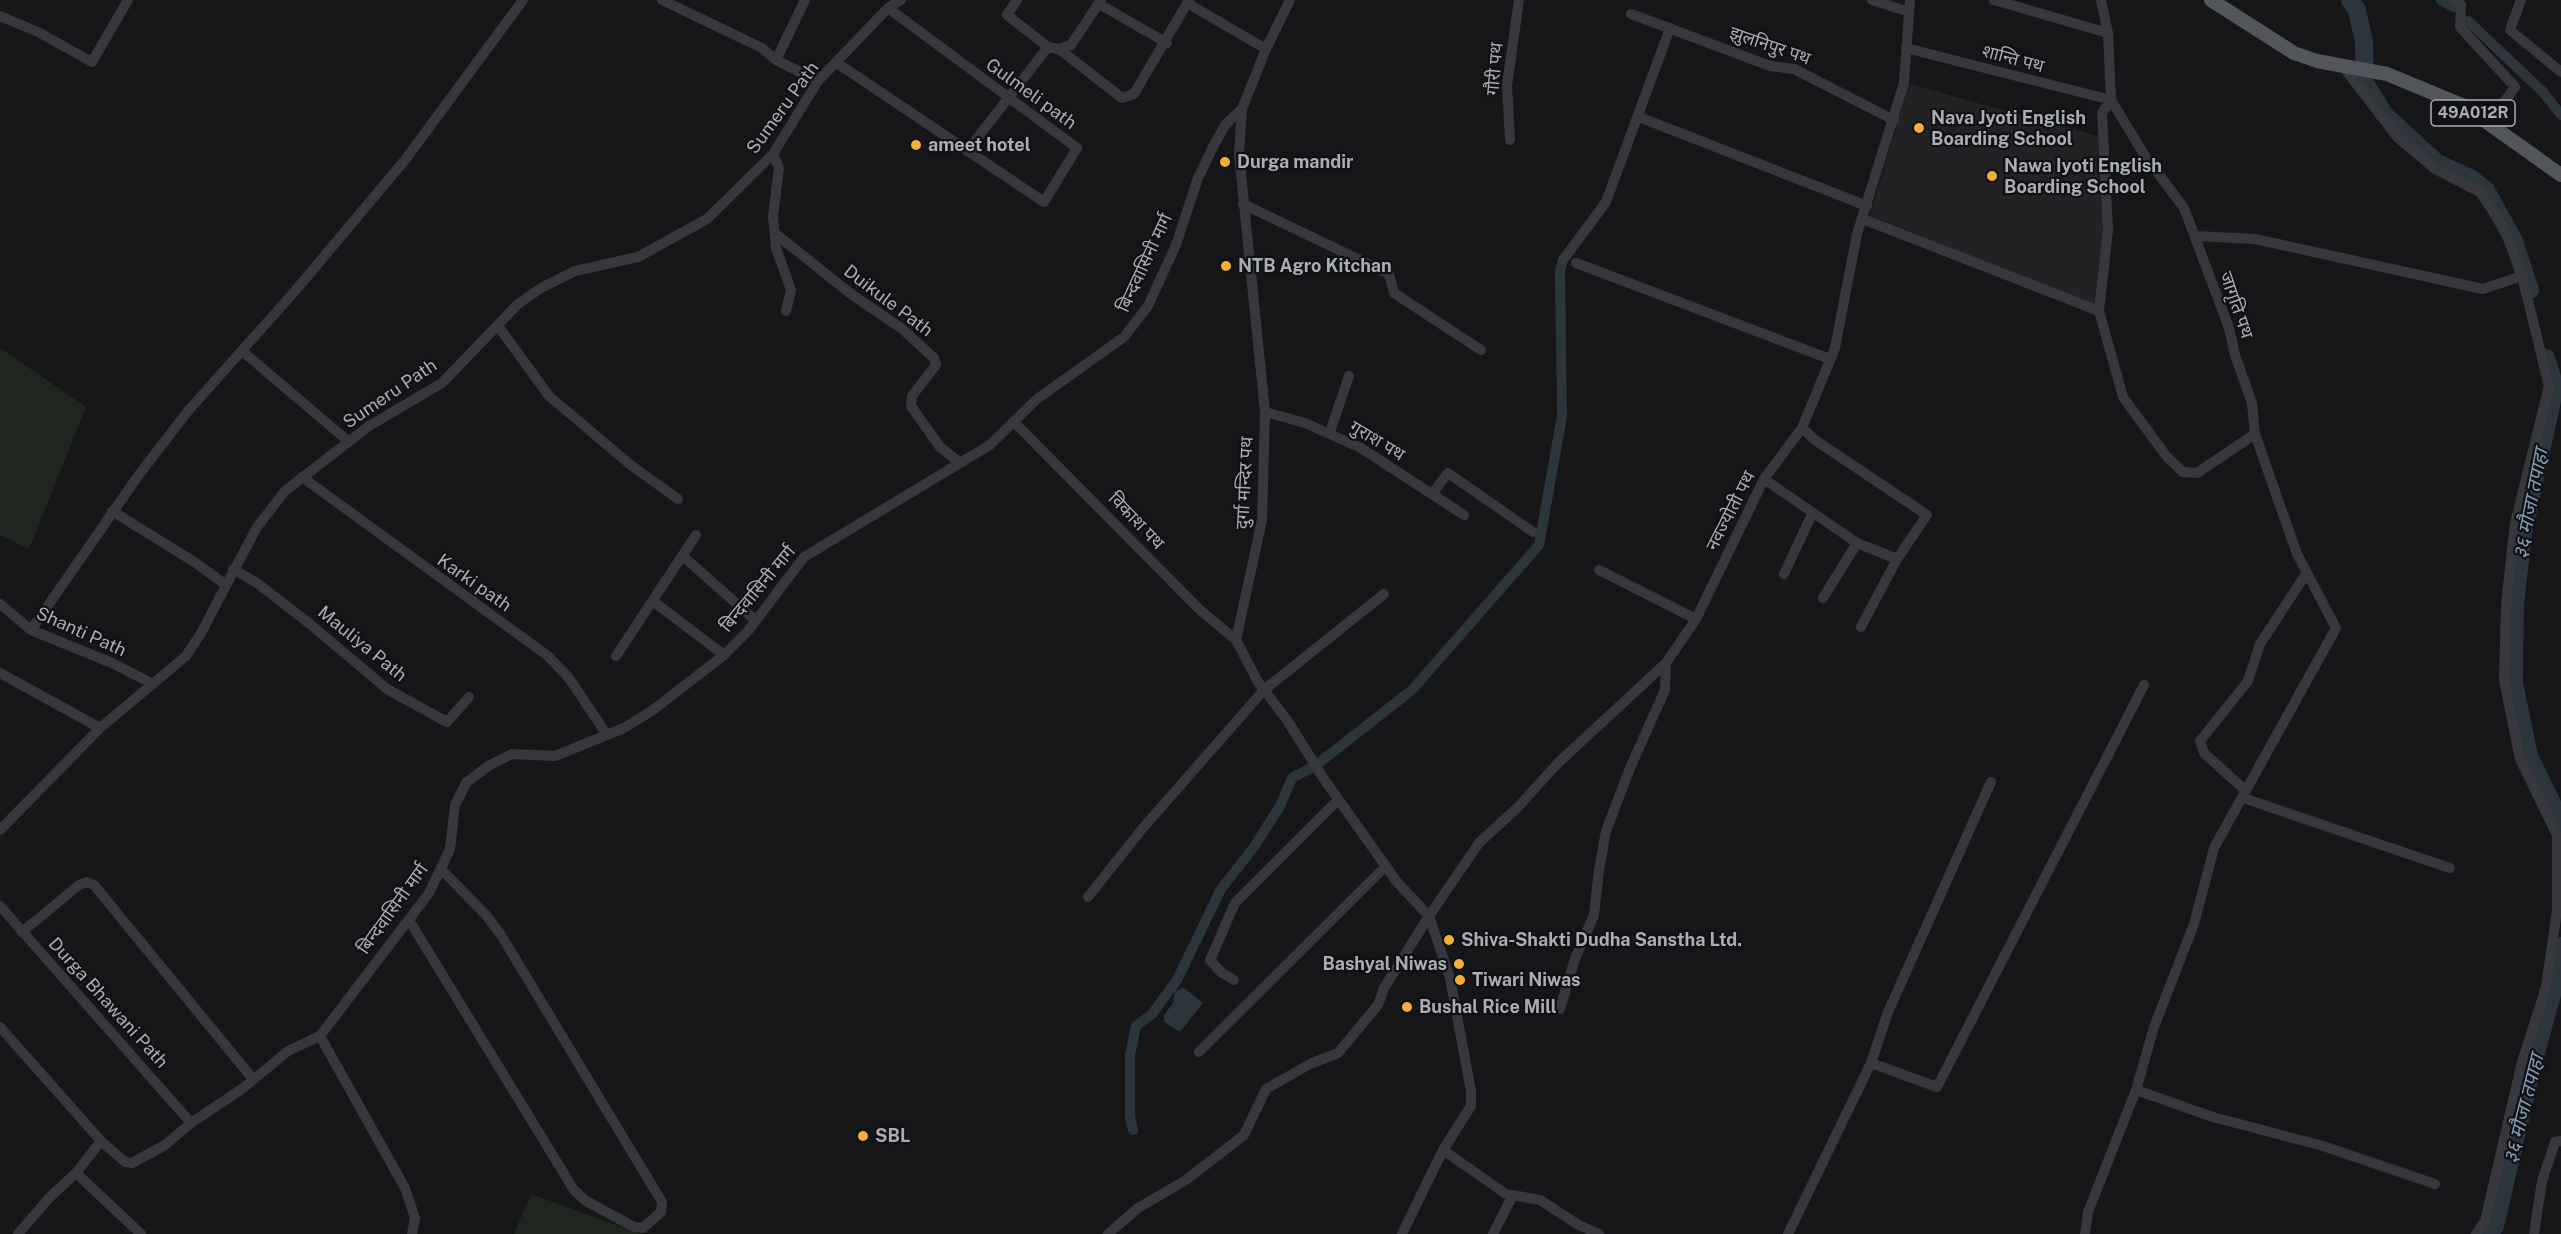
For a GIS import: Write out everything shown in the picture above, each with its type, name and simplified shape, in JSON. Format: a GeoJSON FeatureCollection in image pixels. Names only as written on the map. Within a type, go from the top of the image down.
{"type":"FeatureCollection","features":[{"type":"Feature","properties":{"kind":"main road","name":"49A012R"},"geometry":{"type":"LineString","coordinates":[[2211,0],[2294,53],[2317,61],[2374,71],[2437,93],[2464,106],[2561,175]]}},
{"type":"Feature","properties":{"kind":"street"},"geometry":{"type":"LineString","coordinates":[[0,16],[93,62],[128,0]]}},
{"type":"Feature","properties":{"kind":"street"},"geometry":{"type":"LineString","coordinates":[[31,630],[112,511],[188,411],[405,160],[524,0]]}},
{"type":"Feature","properties":{"kind":"street"},"geometry":{"type":"LineString","coordinates":[[662,0],[762,48],[776,60],[818,81]]}},
{"type":"Feature","properties":{"kind":"street"},"geometry":{"type":"LineString","coordinates":[[776,60],[805,0]]}},
{"type":"Feature","properties":{"kind":"street","name":"Sumeru Path"},"geometry":{"type":"LineString","coordinates":[[0,830],[100,728],[186,656],[201,633],[233,569],[265,515],[285,491],[348,441],[387,414],[441,383],[518,304],[557,278],[638,257],[707,219],[773,154],[818,81],[888,8],[901,0]]}},
{"type":"Feature","properties":{"kind":"street"},"geometry":{"type":"LineString","coordinates":[[1017,0],[1007,15],[1122,98],[1134,94],[1167,43],[1188,2],[1266,48]]}},
{"type":"Feature","properties":{"kind":"street","name":"दुर्गा मन्दिर पथ"},"geometry":{"type":"LineString","coordinates":[[1236,640],[1262,520],[1265,412],[1239,154],[1242,109],[1266,48],[1290,0]]}},
{"type":"Feature","properties":{"kind":"street","name":"गौरी पथ"},"geometry":{"type":"LineString","coordinates":[[1510,141],[1507,86],[1518,0]]}},
{"type":"Feature","properties":{"kind":"street"},"geometry":{"type":"LineString","coordinates":[[1872,0],[1909,12]]}},
{"type":"Feature","properties":{"kind":"street","name":"नवज्योती पथ"},"geometry":{"type":"LineString","coordinates":[[1108,1234],[1138,1208],[1186,1180],[1244,1135],[1266,1089],[1287,1080],[1310,1064],[1338,1053],[1378,1005],[1384,988],[1429,916],[1484,837],[1518,807],[1558,763],[1666,663],[1696,619],[1764,479],[1802,428],[1830,359],[1840,327],[1857,234],[1904,83],[1910,0]]}},
{"type":"Feature","properties":{"kind":"street"},"geometry":{"type":"LineString","coordinates":[[1994,0],[2108,33]]}},
{"type":"Feature","properties":{"kind":"street"},"geometry":{"type":"LineString","coordinates":[[2101,0],[2108,33],[2110,100],[2102,112],[2108,230],[2098,311],[2123,397],[2167,457],[2183,472],[2197,473],[2255,434]]}},
{"type":"Feature","properties":{"kind":"street"},"geometry":{"type":"LineString","coordinates":[[2454,0],[2460,5],[2460,27],[2515,87],[2489,123]]}},
{"type":"Feature","properties":{"kind":"street"},"geometry":{"type":"LineString","coordinates":[[2521,0],[2510,30],[2561,72]]}},
{"type":"Feature","properties":{"kind":"street"},"geometry":{"type":"LineString","coordinates":[[967,151],[1054,48],[1071,45],[1100,2],[1167,43]]}},
{"type":"Feature","properties":{"kind":"street","name":"Gulmeli path"},"geometry":{"type":"LineString","coordinates":[[837,63],[1044,202],[1077,148],[888,8]]}},
{"type":"Feature","properties":{"kind":"street","name":"झुलनिपुर पथ"},"geometry":{"type":"LineString","coordinates":[[1631,14],[1770,66],[1794,69],[1894,120]]}},
{"type":"Feature","properties":{"kind":"street"},"geometry":{"type":"LineString","coordinates":[[1563,260],[1606,202],[1670,28]]}},
{"type":"Feature","properties":{"kind":"street","name":"शान्ति पथ"},"geometry":{"type":"LineString","coordinates":[[1906,48],[2110,100]]}},
{"type":"Feature","properties":{"kind":"street"},"geometry":{"type":"LineString","coordinates":[[2341,64],[2398,138],[2435,169],[2480,192],[2504,228],[2522,276],[2549,386],[2515,523],[2506,604],[2504,680],[2520,759],[2557,835],[2557,911],[2546,987],[2522,1062],[2485,1221],[2476,1234]]}},
{"type":"Feature","properties":{"kind":"street","name":"जागृति पथ"},"geometry":{"type":"LineString","coordinates":[[2110,100],[2145,156],[2184,208],[2229,328],[2235,355],[2252,403],[2255,434],[2306,574],[2337,628],[2245,794]]}},
{"type":"Feature","properties":{"kind":"street","name":"बिन्दवासिनी मार्ग"},"geometry":{"type":"LineString","coordinates":[[320,1036],[409,920],[442,870],[450,849],[455,805],[466,783],[488,766],[512,754],[555,756],[607,735],[653,710],[724,655],[755,620],[804,557],[866,522],[959,462],[990,445],[1037,399],[1074,370],[1110,349],[1136,323],[1148,306],[1176,245],[1207,158],[1226,124],[1242,109]]}},
{"type":"Feature","properties":{"kind":"street"},"geometry":{"type":"LineString","coordinates":[[1639,117],[1867,206]]}},
{"type":"Feature","properties":{"kind":"street"},"geometry":{"type":"LineString","coordinates":[[773,154],[779,168],[773,216],[776,248],[782,271],[791,290],[786,311]]}},
{"type":"Feature","properties":{"kind":"street"},"geometry":{"type":"LineString","coordinates":[[1243,204],[1389,274],[1394,292],[1481,350]]}},
{"type":"Feature","properties":{"kind":"street"},"geometry":{"type":"LineString","coordinates":[[1863,219],[2098,311]]}},
{"type":"Feature","properties":{"kind":"street","name":"Duikule Path"},"geometry":{"type":"LineString","coordinates":[[776,234],[851,294],[901,328],[934,358],[936,365],[912,396],[911,406],[940,447],[959,462]]}},
{"type":"Feature","properties":{"kind":"street"},"geometry":{"type":"LineString","coordinates":[[2195,236],[2255,239],[2483,289],[2522,276]]}},
{"type":"Feature","properties":{"kind":"street"},"geometry":{"type":"LineString","coordinates":[[1576,263],[1830,359]]}},
{"type":"Feature","properties":{"kind":"street"},"geometry":{"type":"LineString","coordinates":[[498,326],[549,396],[632,466],[678,499]]}},
{"type":"Feature","properties":{"kind":"street"},"geometry":{"type":"LineString","coordinates":[[242,351],[348,441]]}},
{"type":"Feature","properties":{"kind":"street"},"geometry":{"type":"LineString","coordinates":[[1330,432],[1349,376]]}},
{"type":"Feature","properties":{"kind":"street","name":"गुराश पथ"},"geometry":{"type":"LineString","coordinates":[[1265,412],[1283,415],[1330,432],[1361,448],[1464,515]]}},
{"type":"Feature","properties":{"kind":"street","name":"विकाश पथ"},"geometry":{"type":"LineString","coordinates":[[1015,423],[1199,609],[1236,640]]}},
{"type":"Feature","properties":{"kind":"street"},"geometry":{"type":"LineString","coordinates":[[1802,428],[1815,440],[1927,515],[1897,559],[1862,627]]}},
{"type":"Feature","properties":{"kind":"street"},"geometry":{"type":"LineString","coordinates":[[1432,494],[1448,472],[1533,532]]}},
{"type":"Feature","properties":{"kind":"street","name":"Karki path"},"geometry":{"type":"LineString","coordinates":[[302,477],[548,656],[569,678],[607,735]]}},
{"type":"Feature","properties":{"kind":"street"},"geometry":{"type":"LineString","coordinates":[[1764,479],[1857,543],[1897,559]]}},
{"type":"Feature","properties":{"kind":"street"},"geometry":{"type":"LineString","coordinates":[[112,511],[196,563],[226,585]]}},
{"type":"Feature","properties":{"kind":"street"},"geometry":{"type":"LineString","coordinates":[[1784,574],[1812,514]]}},
{"type":"Feature","properties":{"kind":"street"},"geometry":{"type":"LineString","coordinates":[[616,656],[684,557],[696,535]]}},
{"type":"Feature","properties":{"kind":"street"},"geometry":{"type":"LineString","coordinates":[[1823,598],[1857,543]]}},
{"type":"Feature","properties":{"kind":"street"},"geometry":{"type":"LineString","coordinates":[[684,557],[755,620]]}},
{"type":"Feature","properties":{"kind":"street","name":"Mauliya Path"},"geometry":{"type":"LineString","coordinates":[[233,569],[257,583],[310,624],[387,689],[447,722],[469,697]]}},
{"type":"Feature","properties":{"kind":"street"},"geometry":{"type":"LineString","coordinates":[[1599,570],[1696,619]]}},
{"type":"Feature","properties":{"kind":"street"},"geometry":{"type":"LineString","coordinates":[[2306,574],[2260,644],[2248,681],[2200,741],[2204,753],[2245,794],[2450,868]]}},
{"type":"Feature","properties":{"kind":"street"},"geometry":{"type":"LineString","coordinates":[[1088,897],[1142,829],[1264,690],[1384,594]]}},
{"type":"Feature","properties":{"kind":"street"},"geometry":{"type":"LineString","coordinates":[[654,602],[724,655]]}},
{"type":"Feature","properties":{"kind":"street","name":"Shanti Path"},"geometry":{"type":"LineString","coordinates":[[0,604],[31,630],[112,663],[153,684]]}},
{"type":"Feature","properties":{"kind":"street"},"geometry":{"type":"LineString","coordinates":[[1236,640],[1264,690],[1338,800],[1386,866],[1429,916],[1450,978],[1471,1091],[1471,1106],[1443,1150],[1402,1234]]}},
{"type":"Feature","properties":{"kind":"street"},"geometry":{"type":"LineString","coordinates":[[1560,1009],[1575,959],[1594,915],[1606,831],[1630,768],[1665,690],[1666,663]]}},
{"type":"Feature","properties":{"kind":"street"},"geometry":{"type":"LineString","coordinates":[[0,674],[100,728]]}},
{"type":"Feature","properties":{"kind":"street"},"geometry":{"type":"LineString","coordinates":[[1871,1063],[1937,1087],[2144,685]]}},
{"type":"Feature","properties":{"kind":"street"},"geometry":{"type":"LineString","coordinates":[[1788,1234],[1871,1063],[1888,1012],[1991,782]]}},
{"type":"Feature","properties":{"kind":"street"},"geometry":{"type":"LineString","coordinates":[[2085,1234],[2088,1212],[2136,1090],[2154,1027],[2194,924],[2214,848],[2245,794]]}},
{"type":"Feature","properties":{"kind":"street"},"geometry":{"type":"LineString","coordinates":[[1234,980],[1221,972],[1210,960],[1235,903],[1338,800]]}},
{"type":"Feature","properties":{"kind":"street"},"geometry":{"type":"LineString","coordinates":[[1199,1052],[1386,866]]}},
{"type":"Feature","properties":{"kind":"street"},"geometry":{"type":"LineString","coordinates":[[409,920],[574,1190],[586,1201],[634,1227],[643,1228],[661,1212],[662,1202],[501,935],[486,915],[442,870]]}},
{"type":"Feature","properties":{"kind":"street"},"geometry":{"type":"LineString","coordinates":[[22,932],[79,885],[90,883],[161,965],[253,1079]]}},
{"type":"Feature","properties":{"kind":"street","name":"Durga Bhawani Path"},"geometry":{"type":"LineString","coordinates":[[0,906],[191,1123]]}},
{"type":"Feature","properties":{"kind":"street"},"geometry":{"type":"LineString","coordinates":[[0,1027],[101,1141],[129,1163],[141,1161],[165,1145],[191,1123],[229,1099],[288,1051],[320,1036],[405,1188],[416,1218],[412,1234]]}},
{"type":"Feature","properties":{"kind":"street"},"geometry":{"type":"LineString","coordinates":[[2136,1090],[2213,1117],[2323,1146],[2435,1184]]}},
{"type":"Feature","properties":{"kind":"street"},"geometry":{"type":"LineString","coordinates":[[18,1234],[50,1197],[76,1173],[101,1141]]}},
{"type":"Feature","properties":{"kind":"street"},"geometry":{"type":"LineString","coordinates":[[2534,1234],[2542,1181],[2555,1142],[2561,1141]]}},
{"type":"Feature","properties":{"kind":"street"},"geometry":{"type":"LineString","coordinates":[[1443,1150],[1471,1172],[1512,1197],[1522,1196],[1540,1200],[1577,1224],[1599,1234]]}},
{"type":"Feature","properties":{"kind":"street"},"geometry":{"type":"LineString","coordinates":[[76,1173],[141,1234]]}},
{"type":"Feature","properties":{"kind":"street"},"geometry":{"type":"LineString","coordinates":[[1493,1234],[1512,1197]]}},
{"type":"Feature","properties":{"kind":"shaded area","name":"Nawa Iyoti English Boarding School"},"geometry":{"type":"Polygon","coordinates":[[[1909,84],[2101,137],[2106,231],[2096,307],[1870,215],[1909,84]]]}},
{"type":"Feature","properties":{"kind":"shaded area"},"geometry":{"type":"Polygon","coordinates":[[[0,348],[86,407],[29,549],[0,535],[0,348]]]}},
{"type":"Feature","properties":{"kind":"shaded area"},"geometry":{"type":"Polygon","coordinates":[[[1184,988],[1203,1003],[1180,1032],[1164,1022],[1164,1015],[1173,1003],[1175,991],[1184,988]]]}},
{"type":"Feature","properties":{"kind":"shaded area"},"geometry":{"type":"Polygon","coordinates":[[[531,1194],[641,1234],[514,1234],[531,1194]]]}},
{"type":"Feature","properties":{"kind":"waterway","name":"३६ मौजा तपाहा"},"geometry":{"type":"LineString","coordinates":[[2350,0],[2357,10],[2364,42],[2365,83],[2384,114],[2437,163],[2472,179],[2486,190],[2514,241],[2530,290]]}},
{"type":"Feature","properties":{"kind":"waterway"},"geometry":{"type":"LineString","coordinates":[[2441,0],[2454,7]]}},
{"type":"Feature","properties":{"kind":"waterway"},"geometry":{"type":"LineString","coordinates":[[2468,21],[2543,92],[2561,115]]}},
{"type":"Feature","properties":{"kind":"waterway"},"geometry":{"type":"LineString","coordinates":[[1133,1130],[1130,1117],[1130,1055],[1136,1026],[1152,1014],[1177,980],[1221,889],[1254,847],[1280,806],[1292,778],[1315,766],[1412,690],[1539,545],[1562,416],[1560,271],[1563,260]]}},
{"type":"Feature","properties":{"kind":"waterway","name":"३६ मौजा तपाहा"},"geometry":{"type":"LineString","coordinates":[[2546,358],[2555,387],[2523,533],[2515,604],[2514,683],[2529,756],[2561,822]]}},
{"type":"Feature","properties":{"kind":"waterway","name":"३६ मौजा तपाहा"},"geometry":{"type":"LineString","coordinates":[[2489,1234],[2495,1226],[2534,1059],[2557,977],[2561,946]]}},
{"type":"Feature","properties":{"kind":"place","name":"Nava Jyoti English Boarding School"},"geometry":{"type":"Point","coordinates":[1919,128]}},
{"type":"Feature","properties":{"kind":"place","name":"ameet hotel"},"geometry":{"type":"Point","coordinates":[916,145]}},
{"type":"Feature","properties":{"kind":"place","name":"Durga mandir"},"geometry":{"type":"Point","coordinates":[1225,162]}},
{"type":"Feature","properties":{"kind":"place","name":"Nawa Iyoti English Boarding School"},"geometry":{"type":"Point","coordinates":[1992,176]}},
{"type":"Feature","properties":{"kind":"place","name":"NTB Agro Kitchan"},"geometry":{"type":"Point","coordinates":[1226,266]}},
{"type":"Feature","properties":{"kind":"place","name":"Shiva-Shakti Dudha Sanstha Ltd."},"geometry":{"type":"Point","coordinates":[1449,940]}},
{"type":"Feature","properties":{"kind":"place","name":"Bashyal Niwas"},"geometry":{"type":"Point","coordinates":[1459,964]}},
{"type":"Feature","properties":{"kind":"place","name":"Tiwari Niwas"},"geometry":{"type":"Point","coordinates":[1460,980]}},
{"type":"Feature","properties":{"kind":"place","name":"Bushal Rice Mill"},"geometry":{"type":"Point","coordinates":[1407,1007]}},
{"type":"Feature","properties":{"kind":"place","name":"SBL"},"geometry":{"type":"Point","coordinates":[863,1136]}}]}
